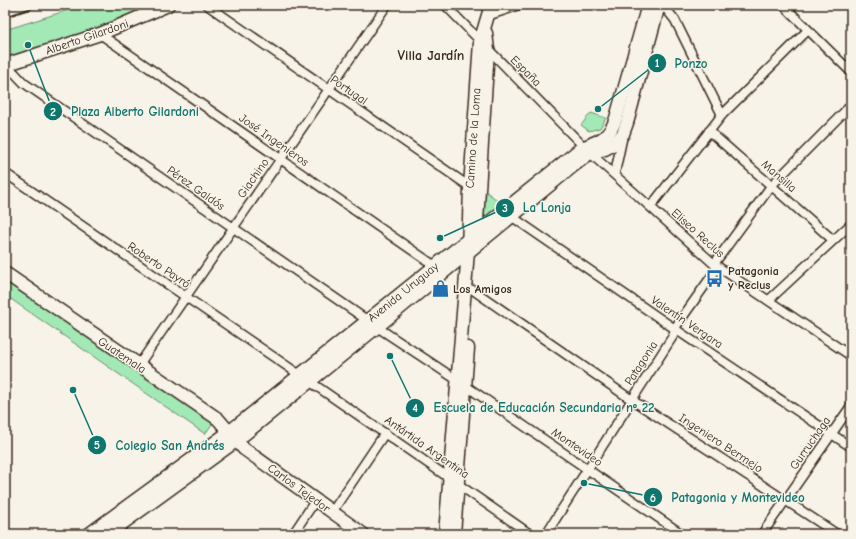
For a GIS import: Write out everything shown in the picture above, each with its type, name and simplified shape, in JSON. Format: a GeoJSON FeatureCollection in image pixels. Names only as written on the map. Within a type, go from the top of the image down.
{"type":"FeatureCollection","features":[{"type":"Feature","properties":{"kind":"main road","name":"Alberto Gilardoni"},"geometry":{"type":"LineString","coordinates":[[6,64],[100,34],[168,5]]}},
{"type":"Feature","properties":{"kind":"main road"},"geometry":{"type":"LineString","coordinates":[[623,134],[656,5]]}},
{"type":"Feature","properties":{"kind":"main road","name":"Avenida Uruguay"},"geometry":{"type":"LineString","coordinates":[[108,534],[233,436],[472,242],[604,138],[612,129],[656,5]]}},
{"type":"Feature","properties":{"kind":"main road","name":"Camino de la Loma"},"geometry":{"type":"LineString","coordinates":[[472,242],[484,46],[488,16]]}},
{"type":"Feature","properties":{"kind":"main road","name":"Avenida Uruguay"},"geometry":{"type":"LineString","coordinates":[[372,324],[436,266],[511,216],[587,150],[605,149],[614,144],[623,134]]}},
{"type":"Feature","properties":{"kind":"main road"},"geometry":{"type":"LineString","coordinates":[[462,383],[473,290],[472,242]]}},
{"type":"Feature","properties":{"kind":"main road"},"geometry":{"type":"LineString","coordinates":[[454,534],[454,481],[472,242]]}},
{"type":"Feature","properties":{"kind":"main road","name":"Guatemala"},"geometry":{"type":"LineString","coordinates":[[5,273],[138,366],[218,419],[233,436]]}},
{"type":"Feature","properties":{"kind":"main road","name":"Avenida Uruguay"},"geometry":{"type":"LineString","coordinates":[[89,534],[233,436]]}},
{"type":"Feature","properties":{"kind":"main road","name":"Carlos Tejedor"},"geometry":{"type":"LineString","coordinates":[[233,436],[244,449],[363,534]]}},
{"type":"Feature","properties":{"kind":"main road"},"geometry":{"type":"LineString","coordinates":[[445,534],[454,481]]}},
{"type":"Feature","properties":{"kind":"street","name":"Portugal"},"geometry":{"type":"LineString","coordinates":[[207,5],[474,190]]}},
{"type":"Feature","properties":{"kind":"street","name":"Giachino"},"geometry":{"type":"LineString","coordinates":[[138,366],[232,228],[388,5]]}},
{"type":"Feature","properties":{"kind":"street","name":"España"},"geometry":{"type":"LineString","coordinates":[[445,5],[587,150]]}},
{"type":"Feature","properties":{"kind":"street"},"geometry":{"type":"LineString","coordinates":[[488,16],[520,5]]}},
{"type":"Feature","properties":{"kind":"street"},"geometry":{"type":"LineString","coordinates":[[656,5],[667,10],[675,20],[722,115]]}},
{"type":"Feature","properties":{"kind":"street"},"geometry":{"type":"LineString","coordinates":[[783,5],[851,72]]}},
{"type":"Feature","properties":{"kind":"street"},"geometry":{"type":"LineString","coordinates":[[651,206],[722,115],[808,30]]}},
{"type":"Feature","properties":{"kind":"street","name":"José Ingenieros"},"geometry":{"type":"LineString","coordinates":[[100,34],[436,266]]}},
{"type":"Feature","properties":{"kind":"street","name":"Pérez Galdós"},"geometry":{"type":"LineString","coordinates":[[6,64],[24,83],[372,324]]}},
{"type":"Feature","properties":{"kind":"street","name":"Patagonia"},"geometry":{"type":"LineString","coordinates":[[546,534],[716,265],[771,186],[851,105]]}},
{"type":"Feature","properties":{"kind":"street","name":"Mansilla"},"geometry":{"type":"LineString","coordinates":[[708,131],[833,240]]}},
{"type":"Feature","properties":{"kind":"street"},"geometry":{"type":"LineString","coordinates":[[615,173],[623,134]]}},
{"type":"Feature","properties":{"kind":"street","name":"Eliseo Reclus"},"geometry":{"type":"LineString","coordinates":[[587,150],[615,173],[716,265],[851,356]]}},
{"type":"Feature","properties":{"kind":"street","name":"Roberto Payró"},"geometry":{"type":"LineString","coordinates":[[5,173],[304,378]]}},
{"type":"Feature","properties":{"kind":"street","name":"Valentín Vergara"},"geometry":{"type":"LineString","coordinates":[[511,216],[851,447]]}},
{"type":"Feature","properties":{"kind":"street"},"geometry":{"type":"LineString","coordinates":[[769,300],[851,224]]}},
{"type":"Feature","properties":{"kind":"street","name":"Ingeniero Bermejo"},"geometry":{"type":"LineString","coordinates":[[473,290],[632,400],[837,534]]}},
{"type":"Feature","properties":{"kind":"street","name":"Montevideo"},"geometry":{"type":"LineString","coordinates":[[372,324],[462,383],[682,534]]}},
{"type":"Feature","properties":{"kind":"street","name":"Antártida Argentina"},"geometry":{"type":"LineString","coordinates":[[304,378],[530,534]]}},
{"type":"Feature","properties":{"kind":"street","name":"Gurruchaga"},"geometry":{"type":"LineString","coordinates":[[762,534],[851,406]]}},
{"type":"Feature","properties":{"kind":"street"},"geometry":{"type":"LineString","coordinates":[[332,512],[385,433]]}},
{"type":"Feature","properties":{"kind":"street"},"geometry":{"type":"LineString","coordinates":[[293,534],[315,501]]}},
{"type":"Feature","properties":{"kind":"green space"},"geometry":{"type":"Polygon","coordinates":[[[84,5],[156,5],[99,29],[5,59],[5,30],[84,5]]]}},
{"type":"Feature","properties":{"kind":"green space"},"geometry":{"type":"Polygon","coordinates":[[[591,113],[606,118],[600,128],[589,131],[581,125],[591,113]]]}},
{"type":"Feature","properties":{"kind":"green space"},"geometry":{"type":"Polygon","coordinates":[[[484,190],[501,203],[486,218],[482,217],[484,190]]]}},
{"type":"Feature","properties":{"kind":"green space"},"geometry":{"type":"Polygon","coordinates":[[[5,275],[215,420],[205,434],[5,295],[5,275]]]}},
{"type":"Feature","properties":{"kind":"railway"},"geometry":{"type":"LineString","coordinates":[[5,17],[41,5]]}},
{"type":"Feature","properties":{"kind":"place","name":"Plaza Alberto Gilardoni"},"geometry":{"type":"Point","coordinates":[28,45]}},
{"type":"Feature","properties":{"kind":"place","name":"Ponzo"},"geometry":{"type":"Point","coordinates":[598,109]}},
{"type":"Feature","properties":{"kind":"place","name":"La Lonja"},"geometry":{"type":"Point","coordinates":[440,238]}},
{"type":"Feature","properties":{"kind":"place","name":"Patagonia y Reclus"},"geometry":{"type":"Point","coordinates":[715,278]}},
{"type":"Feature","properties":{"kind":"place","name":"Los Amigos"},"geometry":{"type":"Point","coordinates":[440,289]}},
{"type":"Feature","properties":{"kind":"place","name":"Escuela de Educación Secundaria nº 22"},"geometry":{"type":"Point","coordinates":[390,356]}},
{"type":"Feature","properties":{"kind":"place","name":"Colegio San Andrés"},"geometry":{"type":"Point","coordinates":[73,390]}},
{"type":"Feature","properties":{"kind":"place","name":"Patagonia y Montevideo"},"geometry":{"type":"Point","coordinates":[584,483]}},
{"type":"Feature","properties":{"kind":"district","name":"Villa Jardín"},"geometry":{"type":"Point","coordinates":[431,55]}}]}
